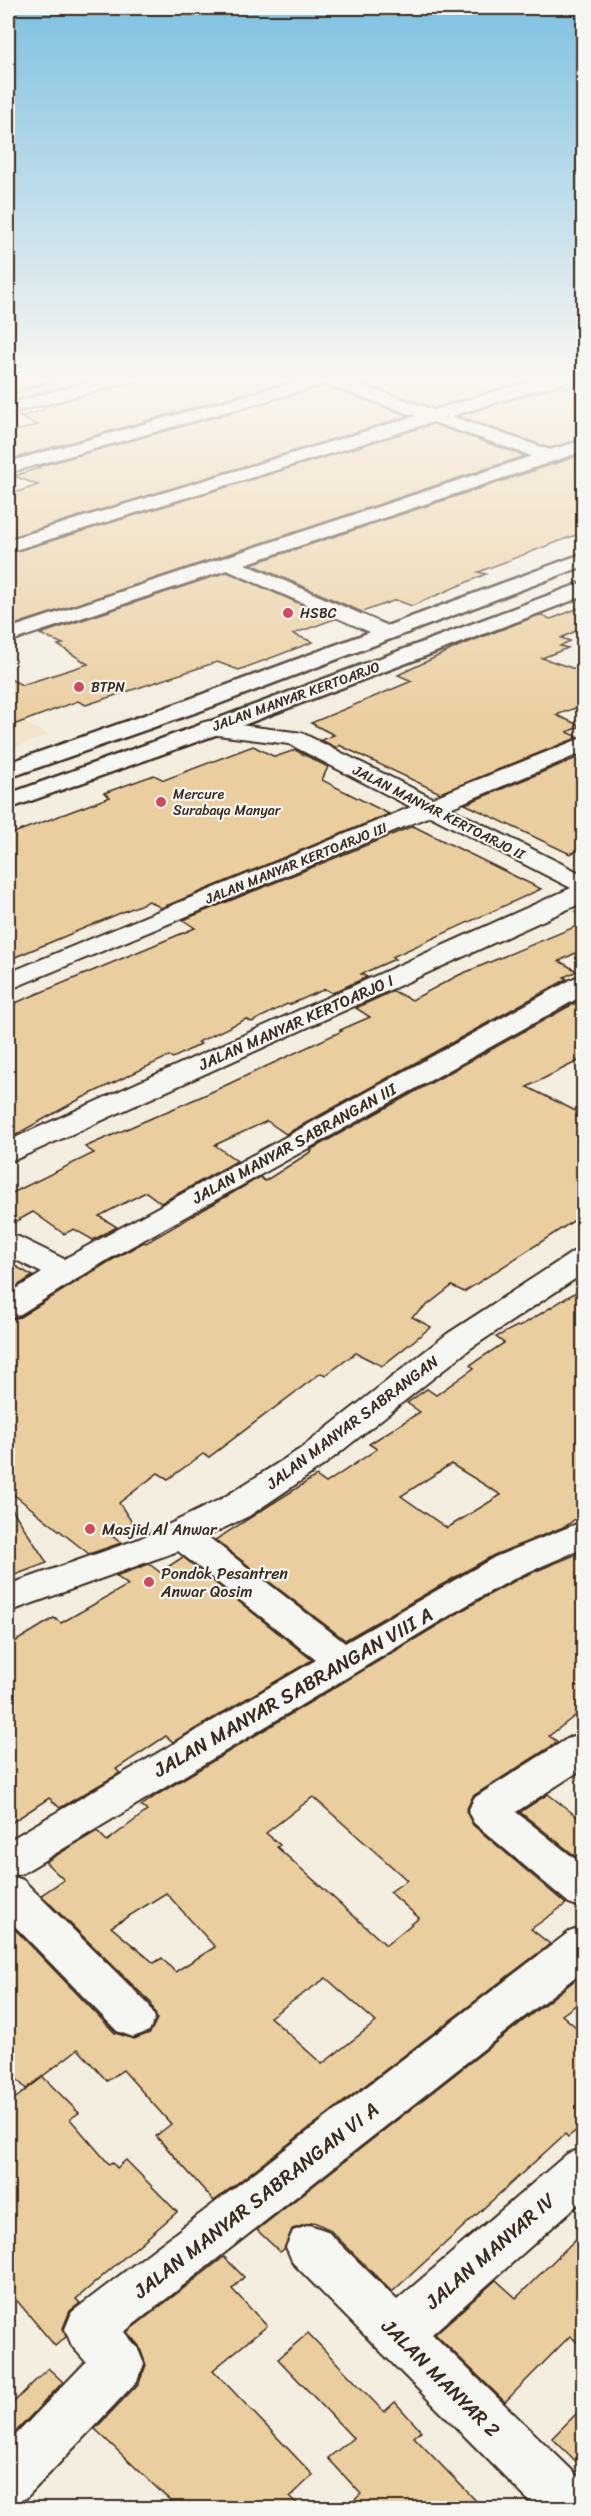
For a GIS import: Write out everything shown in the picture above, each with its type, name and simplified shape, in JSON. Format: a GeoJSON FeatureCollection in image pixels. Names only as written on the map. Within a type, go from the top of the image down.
{"type":"FeatureCollection","features":[{"type":"Feature","properties":{"kind":"main road","name":"JALAN MANYAR KERTOARJO"},"geometry":{"type":"LineString","coordinates":[[8,771],[192,706],[584,559]]}},
{"type":"Feature","properties":{"kind":"main road","name":"JALAN MANYAR KERTOARJO"},"geometry":{"type":"LineString","coordinates":[[8,802],[584,588]]}},
{"type":"Feature","properties":{"kind":"main road"},"geometry":{"type":"LineString","coordinates":[[226,693],[231,700],[244,706],[270,706]]}},
{"type":"Feature","properties":{"kind":"main road"},"geometry":{"type":"LineString","coordinates":[[192,706],[222,714],[220,725]]}},
{"type":"Feature","properties":{"kind":"street"},"geometry":{"type":"LineString","coordinates":[[8,546],[186,492]]}},
{"type":"Feature","properties":{"kind":"street"},"geometry":{"type":"LineString","coordinates":[[8,636],[438,492]]}},
{"type":"Feature","properties":{"kind":"street"},"geometry":{"type":"LineString","coordinates":[[227,562],[386,632]]}},
{"type":"Feature","properties":{"kind":"street","name":"JALAN MANYAR KERTOARJO II"},"geometry":{"type":"LineString","coordinates":[[270,706],[294,738]]}},
{"type":"Feature","properties":{"kind":"street","name":"JALAN MANYAR KERTOARJO II"},"geometry":{"type":"LineString","coordinates":[[220,725],[294,738],[584,885]]}},
{"type":"Feature","properties":{"kind":"street","name":"JALAN MANYAR KERTOARJO III"},"geometry":{"type":"LineString","coordinates":[[8,982],[584,744]]}},
{"type":"Feature","properties":{"kind":"street","name":"JALAN MANYAR KERTOARJO I"},"geometry":{"type":"LineString","coordinates":[[8,1152],[584,892]]}},
{"type":"Feature","properties":{"kind":"street","name":"JALAN MANYAR SABRANGAN III"},"geometry":{"type":"LineString","coordinates":[[8,1308],[98,1252],[584,984]]}},
{"type":"Feature","properties":{"kind":"street"},"geometry":{"type":"LineString","coordinates":[[8,1244],[65,1272]]}},
{"type":"Feature","properties":{"kind":"street","name":"JALAN MANYAR SABRANGAN"},"geometry":{"type":"LineString","coordinates":[[8,1599],[152,1548],[236,1507],[312,1457],[459,1341],[578,1270]]}},
{"type":"Feature","properties":{"kind":"street","name":"JALAN MANYAR SABRANGAN VIII A"},"geometry":{"type":"LineString","coordinates":[[8,1861],[508,1566],[584,1533]]}},
{"type":"Feature","properties":{"kind":"street"},"geometry":{"type":"LineString","coordinates":[[182,1535],[344,1662]]}},
{"type":"Feature","properties":{"kind":"street"},"geometry":{"type":"LineString","coordinates":[[584,1748],[493,1804],[488,1812],[584,1891]]}},
{"type":"Feature","properties":{"kind":"street"},"geometry":{"type":"LineString","coordinates":[[8,1892],[133,2018]]}},
{"type":"Feature","properties":{"kind":"street","name":"JALAN MANYAR SABRANGAN VI A"},"geometry":{"type":"LineString","coordinates":[[8,2480],[119,2364],[90,2329],[584,1945]]}},
{"type":"Feature","properties":{"kind":"street","name":"JALAN MANYAR IV"},"geometry":{"type":"LineString","coordinates":[[396,2333],[584,2169]]}},
{"type":"Feature","properties":{"kind":"street","name":"JALAN MANYAR 2"},"geometry":{"type":"LineString","coordinates":[[310,2247],[572,2508]]}},
{"type":"Feature","properties":{"kind":"shaded area"},"geometry":{"type":"Polygon","coordinates":[[[8,714],[49,735],[8,750],[8,714]]]}},
{"type":"Feature","properties":{"kind":"building"},"geometry":{"type":"Polygon","coordinates":[[[16,492],[158,492],[8,538],[8,495],[16,492]]]}},
{"type":"Feature","properties":{"kind":"building"},"geometry":{"type":"Polygon","coordinates":[[[209,492],[415,492],[17,624],[8,619],[8,554],[209,492]]]}},
{"type":"Feature","properties":{"kind":"building"},"geometry":{"type":"Polygon","coordinates":[[[468,492],[584,492],[584,532],[478,572],[486,574],[412,606],[396,600],[362,612],[251,564],[468,492]]]}},
{"type":"Feature","properties":{"kind":"building"},"geometry":{"type":"Polygon","coordinates":[[[227,572],[335,619],[293,634],[313,642],[239,670],[217,662],[86,705],[78,701],[8,727],[8,678],[22,685],[88,664],[58,645],[63,644],[40,634],[227,572]]]}},
{"type":"Feature","properties":{"kind":"building"},"geometry":{"type":"Polygon","coordinates":[[[584,606],[584,627],[561,638],[570,641],[560,646],[568,648],[542,658],[584,672],[584,705],[556,715],[581,726],[567,732],[579,737],[440,793],[339,745],[337,748],[321,740],[334,735],[311,723],[412,681],[398,675],[459,646],[539,615],[551,619],[584,606]]]}},
{"type":"Feature","properties":{"kind":"building"},"geometry":{"type":"Polygon","coordinates":[[[253,746],[275,757],[295,750],[328,767],[322,780],[389,814],[161,908],[149,901],[8,960],[8,835],[110,797],[104,793],[154,775],[164,780],[253,746]]]}},
{"type":"Feature","properties":{"kind":"building"},"geometry":{"type":"Polygon","coordinates":[[[584,755],[584,848],[570,854],[465,804],[584,755]]]}},
{"type":"Feature","properties":{"kind":"building"},"geometry":{"type":"Polygon","coordinates":[[[413,826],[541,889],[392,957],[395,959],[361,974],[367,977],[332,993],[325,989],[287,1004],[252,1022],[246,1019],[198,1042],[201,1044],[173,1058],[169,1056],[80,1099],[8,1139],[8,1006],[195,928],[183,920],[413,826]]]}},
{"type":"Feature","properties":{"kind":"building"},"geometry":{"type":"Polygon","coordinates":[[[584,923],[584,949],[559,961],[577,971],[564,977],[567,979],[286,1134],[267,1121],[215,1145],[237,1161],[161,1203],[146,1192],[99,1216],[117,1227],[93,1240],[74,1229],[64,1234],[33,1212],[8,1226],[8,1195],[94,1153],[85,1147],[207,1094],[370,1017],[356,1008],[393,991],[412,1000],[459,975],[584,923]]]}},
{"type":"Feature","properties":{"kind":"building"},"geometry":{"type":"Polygon","coordinates":[[[584,998],[584,1058],[527,1087],[584,1115],[584,1214],[464,1292],[452,1286],[412,1317],[431,1327],[382,1366],[356,1353],[326,1375],[321,1373],[209,1457],[203,1454],[168,1479],[158,1473],[119,1503],[136,1528],[112,1536],[121,1543],[89,1554],[8,1490],[8,1320],[20,1317],[110,1261],[146,1243],[260,1177],[265,1181],[312,1151],[310,1150],[584,998]]]}},
{"type":"Feature","properties":{"kind":"building"},"geometry":{"type":"Polygon","coordinates":[[[8,1262],[33,1276],[8,1292],[8,1262]]]}},
{"type":"Feature","properties":{"kind":"building"},"geometry":{"type":"Polygon","coordinates":[[[584,1287],[584,1512],[566,1526],[494,1555],[345,1640],[215,1540],[316,1476],[326,1483],[377,1449],[369,1444],[420,1412],[407,1403],[427,1389],[436,1395],[474,1368],[470,1365],[504,1343],[496,1337],[519,1327],[584,1287]],[[451,1464],[401,1496],[447,1528],[501,1495],[451,1464]]]}},
{"type":"Feature","properties":{"kind":"building"},"geometry":{"type":"Polygon","coordinates":[[[8,1503],[47,1563],[15,1575],[8,1562],[8,1503]]]}},
{"type":"Feature","properties":{"kind":"building"},"geometry":{"type":"Polygon","coordinates":[[[577,1554],[584,1558],[584,1709],[549,1736],[558,1742],[473,1796],[466,1811],[473,1825],[566,1904],[531,1929],[550,1944],[214,2201],[156,2136],[171,2124],[123,2070],[107,2081],[78,2049],[26,2089],[8,2070],[8,1922],[115,2033],[134,2039],[150,2033],[157,2019],[151,2003],[41,1895],[64,1880],[45,1862],[97,1831],[107,1841],[147,1811],[141,1806],[160,1793],[483,1598],[522,1577],[577,1554]],[[313,1797],[266,1833],[280,1845],[277,1847],[386,1945],[419,1918],[390,1892],[407,1880],[313,1797]],[[166,1893],[111,1927],[154,1963],[162,1958],[175,1972],[215,1947],[166,1893]],[[326,1978],[270,2017],[322,2064],[376,2022],[326,1978]]]}},
{"type":"Feature","properties":{"kind":"building"},"geometry":{"type":"Polygon","coordinates":[[[183,1557],[312,1660],[173,1742],[166,1736],[116,1769],[120,1773],[60,1808],[49,1798],[8,1825],[8,1646],[54,1618],[61,1623],[128,1585],[116,1576],[149,1564],[160,1572],[183,1557]]]}},
{"type":"Feature","properties":{"kind":"building"},"geometry":{"type":"Polygon","coordinates":[[[548,1794],[584,1822],[584,1863],[520,1812],[548,1794]]]}},
{"type":"Feature","properties":{"kind":"building"},"geometry":{"type":"Polygon","coordinates":[[[584,1973],[584,1999],[562,2015],[584,2034],[584,2124],[568,2137],[565,2134],[392,2292],[329,2229],[314,2222],[292,2229],[284,2249],[280,2252],[257,2230],[584,1973]]]}},
{"type":"Feature","properties":{"kind":"building"},"geometry":{"type":"Polygon","coordinates":[[[43,2077],[79,2113],[70,2119],[109,2164],[112,2162],[117,2168],[126,2160],[177,2212],[76,2299],[80,2303],[70,2311],[63,2328],[66,2337],[55,2346],[8,2290],[8,2104],[43,2077]]]}},
{"type":"Feature","properties":{"kind":"building"},"geometry":{"type":"Polygon","coordinates":[[[584,2231],[584,2348],[570,2336],[505,2402],[435,2334],[496,2280],[516,2298],[584,2231]]]}},
{"type":"Feature","properties":{"kind":"building"},"geometry":{"type":"Polygon","coordinates":[[[224,2257],[244,2277],[232,2289],[267,2326],[213,2370],[313,2475],[290,2497],[302,2508],[178,2508],[95,2429],[139,2383],[146,2365],[139,2346],[127,2332],[224,2257]]]}},
{"type":"Feature","properties":{"kind":"building"},"geometry":{"type":"Polygon","coordinates":[[[308,2333],[384,2412],[395,2402],[421,2431],[414,2437],[483,2508],[346,2508],[361,2494],[328,2458],[353,2438],[278,2359],[308,2333]]]}},
{"type":"Feature","properties":{"kind":"building"},"geometry":{"type":"Polygon","coordinates":[[[48,2368],[63,2382],[8,2440],[8,2408],[48,2368]]]}},
{"type":"Feature","properties":{"kind":"building"},"geometry":{"type":"Polygon","coordinates":[[[584,2406],[584,2469],[552,2438],[584,2406]]]}},
{"type":"Feature","properties":{"kind":"place","name":"HSBC"},"geometry":{"type":"Point","coordinates":[288,613]}},
{"type":"Feature","properties":{"kind":"place","name":"BTPN"},"geometry":{"type":"Point","coordinates":[79,687]}},
{"type":"Feature","properties":{"kind":"place","name":"Mercure Surabaya Manyar"},"geometry":{"type":"Point","coordinates":[161,802]}},
{"type":"Feature","properties":{"kind":"place","name":"Masjid Al Anwar"},"geometry":{"type":"Point","coordinates":[90,1529]}},
{"type":"Feature","properties":{"kind":"place","name":"Pondok Pesantren Anwar Qosim"},"geometry":{"type":"Point","coordinates":[149,1582]}}]}
